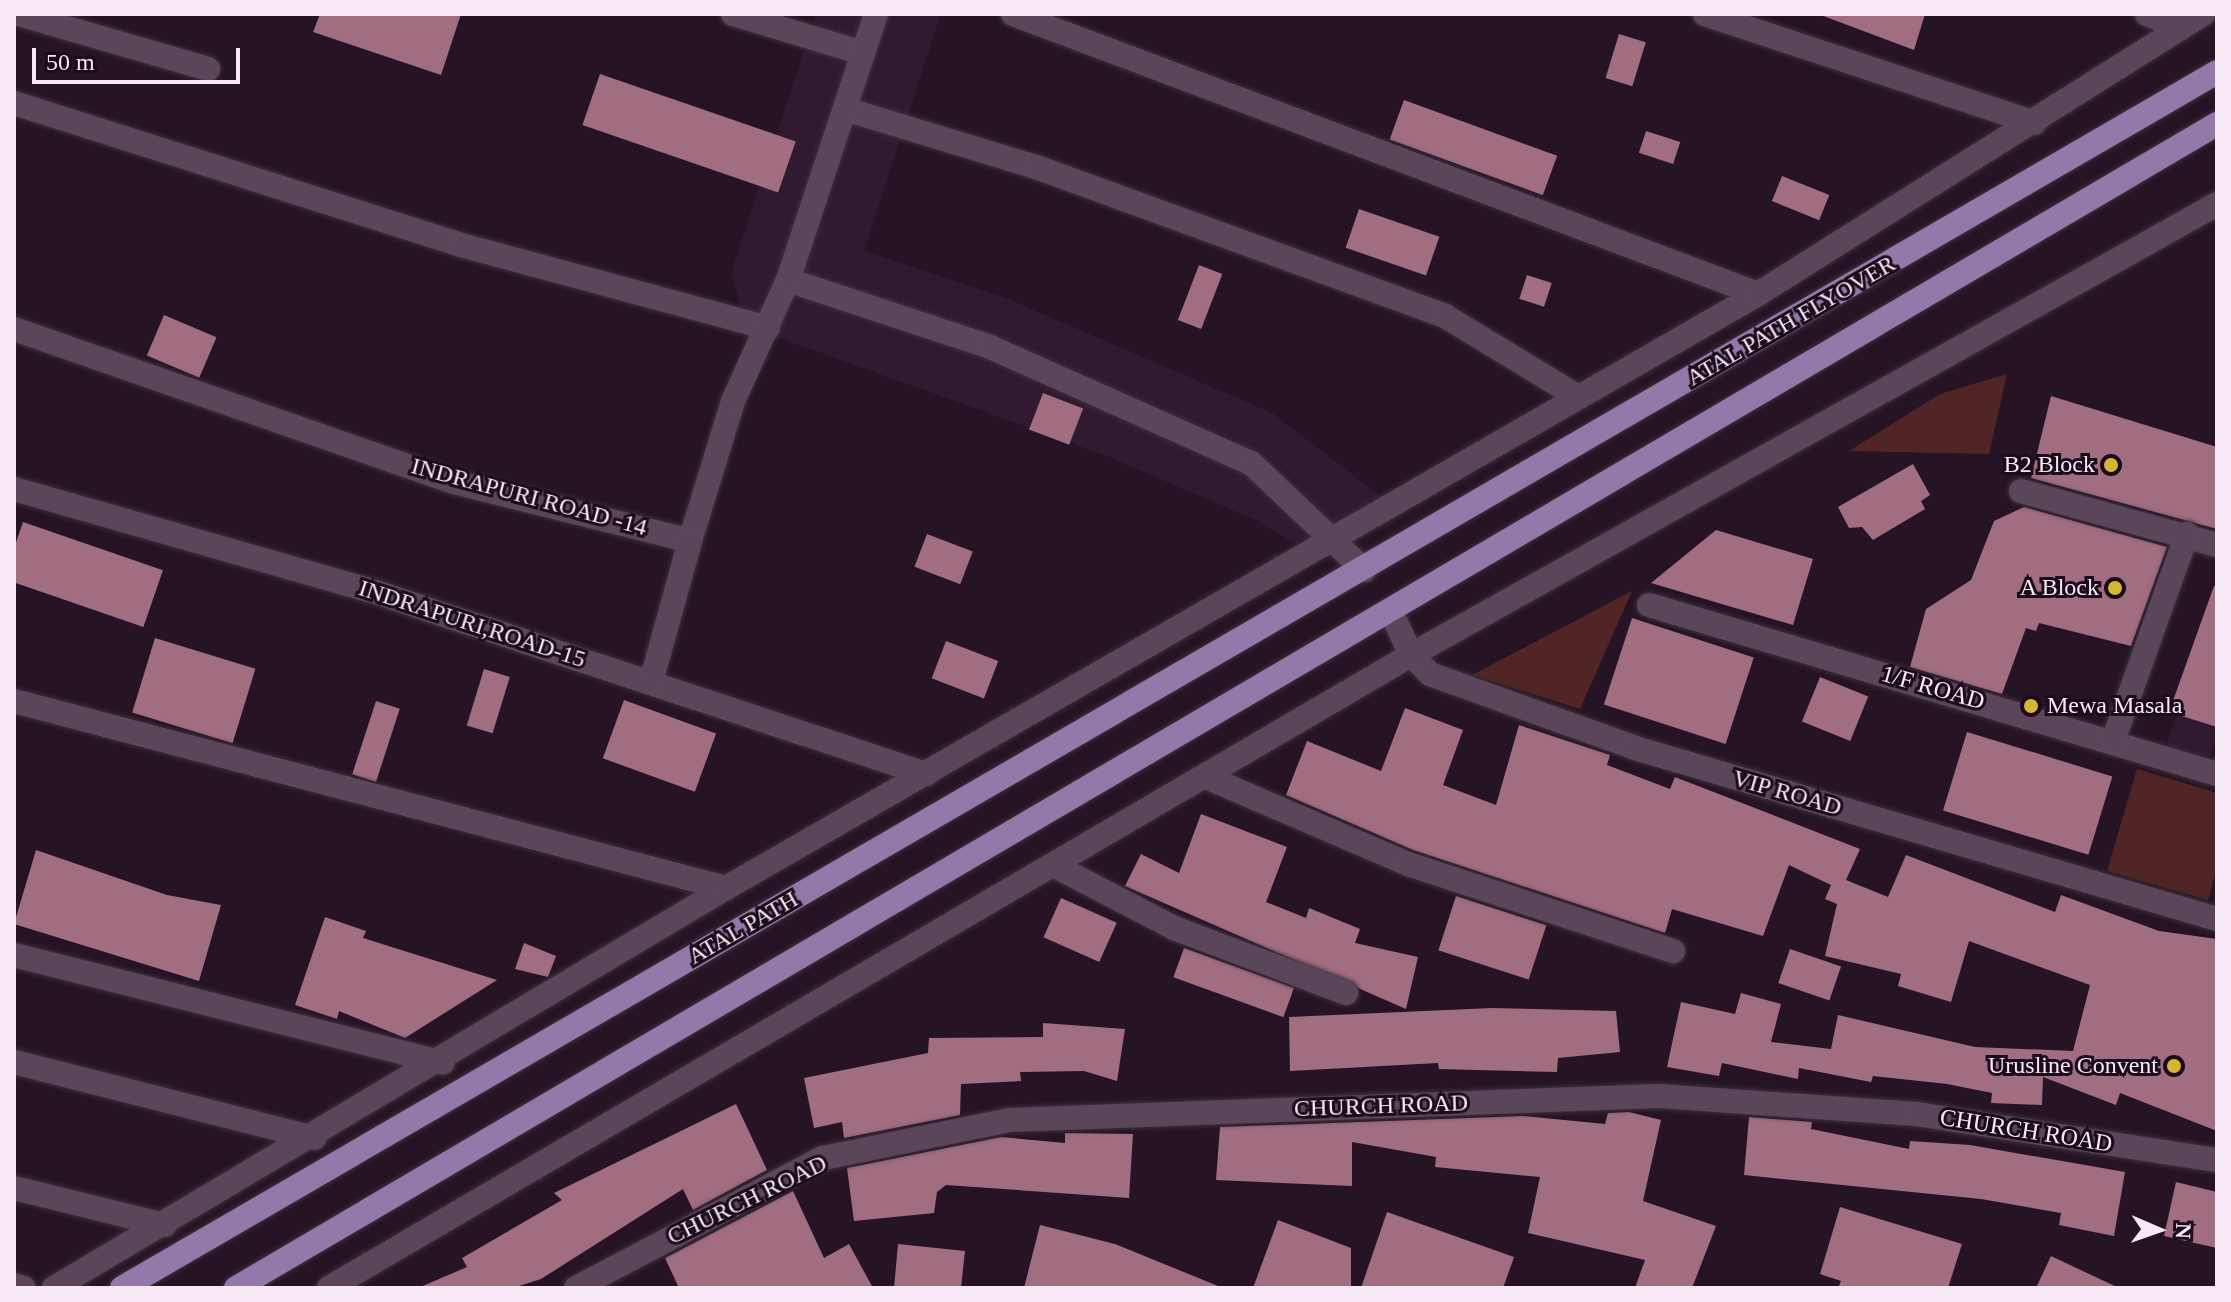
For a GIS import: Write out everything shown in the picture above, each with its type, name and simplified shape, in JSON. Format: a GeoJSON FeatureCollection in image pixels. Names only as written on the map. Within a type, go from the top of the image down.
{"type":"FeatureCollection","features":[{"type":"Feature","properties":{"kind":"main road","name":"ATAL PATH FLYOVER"},"geometry":{"type":"LineString","coordinates":[[1364,570],[2217,72]]}},
{"type":"Feature","properties":{"kind":"main road","name":"ATAL PATH FLYOVER"},"geometry":{"type":"LineString","coordinates":[[1392,614],[2217,124]]}},
{"type":"Feature","properties":{"kind":"main road","name":"ATAL PATH"},"geometry":{"type":"LineString","coordinates":[[122,1288],[1364,570]]}},
{"type":"Feature","properties":{"kind":"main road"},"geometry":{"type":"LineString","coordinates":[[236,1288],[1392,614]]}},
{"type":"Feature","properties":{"kind":"street"},"geometry":{"type":"LineString","coordinates":[[19,14],[208,69]]}},
{"type":"Feature","properties":{"kind":"street"},"geometry":{"type":"LineString","coordinates":[[733,14],[863,53]]}},
{"type":"Feature","properties":{"kind":"street"},"geometry":{"type":"LineString","coordinates":[[651,682],[733,401],[788,280],[876,14]]}},
{"type":"Feature","properties":{"kind":"street"},"geometry":{"type":"LineString","coordinates":[[1013,14],[1758,294]]}},
{"type":"Feature","properties":{"kind":"street"},"geometry":{"type":"LineString","coordinates":[[1705,14],[2034,123]]}},
{"type":"Feature","properties":{"kind":"street"},"geometry":{"type":"LineString","coordinates":[[2147,14],[2179,26]]}},
{"type":"Feature","properties":{"kind":"street"},"geometry":{"type":"LineString","coordinates":[[54,1288],[443,1063],[726,888],[1335,542],[1758,294],[2034,123],[2179,26],[2203,14]]}},
{"type":"Feature","properties":{"kind":"street"},"geometry":{"type":"LineString","coordinates":[[14,103],[461,245],[543,262],[768,328]]}},
{"type":"Feature","properties":{"kind":"street"},"geometry":{"type":"LineString","coordinates":[[845,109],[1036,167],[1445,316],[1578,397]]}},
{"type":"Feature","properties":{"kind":"street"},"geometry":{"type":"LineString","coordinates":[[329,1288],[1411,655],[2217,204]]}},
{"type":"Feature","properties":{"kind":"street"},"geometry":{"type":"LineString","coordinates":[[788,280],[990,347],[1251,463],[1364,570]]}},
{"type":"Feature","properties":{"kind":"street","name":"INDRAPURI ROAD -14"},"geometry":{"type":"LineString","coordinates":[[14,329],[454,482],[690,541]]}},
{"type":"Feature","properties":{"kind":"street","name":"INDRAPURI,ROAD-15"},"geometry":{"type":"LineString","coordinates":[[14,489],[369,590],[926,774]]}},
{"type":"Feature","properties":{"kind":"street"},"geometry":{"type":"LineString","coordinates":[[2021,491],[2187,534],[2217,545]]}},
{"type":"Feature","properties":{"kind":"street"},"geometry":{"type":"LineString","coordinates":[[2113,741],[2187,534]]}},
{"type":"Feature","properties":{"kind":"street","name":"1/F ROAD"},"geometry":{"type":"LineString","coordinates":[[1649,605],[2217,774]]}},
{"type":"Feature","properties":{"kind":"street","name":"VIP ROAD"},"geometry":{"type":"LineString","coordinates":[[1392,614],[1411,655],[1430,674],[1635,748],[2217,919]]}},
{"type":"Feature","properties":{"kind":"street"},"geometry":{"type":"LineString","coordinates":[[14,701],[726,888]]}},
{"type":"Feature","properties":{"kind":"street"},"geometry":{"type":"LineString","coordinates":[[1206,777],[1408,864],[1673,951]]}},
{"type":"Feature","properties":{"kind":"street"},"geometry":{"type":"LineString","coordinates":[[1055,866],[1174,928],[1346,993]]}},
{"type":"Feature","properties":{"kind":"street"},"geometry":{"type":"LineString","coordinates":[[14,955],[443,1063]]}},
{"type":"Feature","properties":{"kind":"street"},"geometry":{"type":"LineString","coordinates":[[14,1062],[315,1138]]}},
{"type":"Feature","properties":{"kind":"street","name":"CHURCH ROAD"},"geometry":{"type":"LineString","coordinates":[[576,1288],[823,1158],[1010,1120],[1659,1096],[1916,1114],[2217,1160]]}},
{"type":"Feature","properties":{"kind":"street"},"geometry":{"type":"LineString","coordinates":[[14,1188],[165,1225]]}},
{"type":"Feature","properties":{"kind":"street"},"geometry":{"type":"LineString","coordinates":[[14,1285],[24,1288]]}},
{"type":"Feature","properties":{"kind":"shaded area"},"geometry":{"type":"Polygon","coordinates":[[[816,14],[941,14],[864,251],[1008,299],[1272,413],[1391,504],[1298,546],[1258,521],[1105,455],[747,326],[731,273],[816,14]]]}},
{"type":"Feature","properties":{"kind":"shaded area"},"geometry":{"type":"Polygon","coordinates":[[[2007,374],[1989,454],[1849,451],[1940,394],[2007,374]]]}},
{"type":"Feature","properties":{"kind":"shaded area"},"geometry":{"type":"Polygon","coordinates":[[[1632,591],[1580,709],[1472,675],[1632,591]]]}},
{"type":"Feature","properties":{"kind":"shaded area"},"geometry":{"type":"Polygon","coordinates":[[[2202,619],[2217,624],[2217,738],[2209,759],[2165,749],[2177,715],[2169,712],[2202,619]]]}},
{"type":"Feature","properties":{"kind":"shaded area"},"geometry":{"type":"Polygon","coordinates":[[[2137,769],[2217,793],[2217,868],[2208,900],[2107,871],[2137,769]]]}},
{"type":"Feature","properties":{"kind":"building"},"geometry":{"type":"Polygon","coordinates":[[[320,14],[461,14],[441,75],[313,32],[320,14]]]}},
{"type":"Feature","properties":{"kind":"building"},"geometry":{"type":"Polygon","coordinates":[[[1818,14],[1925,14],[1914,50],[1818,14]]]}},
{"type":"Feature","properties":{"kind":"building"},"geometry":{"type":"Polygon","coordinates":[[[1619,34],[1646,42],[1632,86],[1606,78],[1619,34]]]}},
{"type":"Feature","properties":{"kind":"building"},"geometry":{"type":"Polygon","coordinates":[[[600,74],[796,141],[778,192],[582,125],[600,74]]]}},
{"type":"Feature","properties":{"kind":"building"},"geometry":{"type":"Polygon","coordinates":[[[1404,100],[1557,156],[1543,195],[1390,139],[1404,100]]]}},
{"type":"Feature","properties":{"kind":"building"},"geometry":{"type":"Polygon","coordinates":[[[1646,131],[1680,142],[1673,164],[1639,153],[1646,131]]]}},
{"type":"Feature","properties":{"kind":"building"},"geometry":{"type":"Polygon","coordinates":[[[1782,176],[1829,195],[1819,220],[1772,201],[1782,176]]]}},
{"type":"Feature","properties":{"kind":"building"},"geometry":{"type":"Polygon","coordinates":[[[1359,209],[1439,237],[1426,275],[1346,248],[1359,209]]]}},
{"type":"Feature","properties":{"kind":"building"},"geometry":{"type":"Polygon","coordinates":[[[1199,265],[1222,274],[1201,329],[1178,320],[1199,265]]]}},
{"type":"Feature","properties":{"kind":"building"},"geometry":{"type":"Polygon","coordinates":[[[1527,275],[1552,283],[1544,307],[1519,299],[1527,275]]]}},
{"type":"Feature","properties":{"kind":"building"},"geometry":{"type":"Polygon","coordinates":[[[164,315],[216,337],[199,378],[147,356],[164,315]]]}},
{"type":"Feature","properties":{"kind":"building"},"geometry":{"type":"Polygon","coordinates":[[[1043,393],[1083,408],[1069,445],[1029,429],[1043,393]]]}},
{"type":"Feature","properties":{"kind":"building","name":"B2 Block"},"geometry":{"type":"Polygon","coordinates":[[[2051,396],[2217,447],[2217,529],[2031,478],[2051,396]]]}},
{"type":"Feature","properties":{"kind":"building"},"geometry":{"type":"Polygon","coordinates":[[[1913,464],[1930,495],[1921,501],[1925,509],[1873,540],[1862,527],[1849,528],[1838,507],[1913,464]]]}},
{"type":"Feature","properties":{"kind":"building"},"geometry":{"type":"Polygon","coordinates":[[[2024,507],[2167,547],[2131,646],[2039,623],[2036,631],[2026,628],[2002,694],[1910,667],[1926,609],[1971,580],[1994,521],[2024,507]]]}},
{"type":"Feature","properties":{"kind":"building"},"geometry":{"type":"Polygon","coordinates":[[[23,522],[163,570],[143,627],[14,582],[14,548],[23,522]]]}},
{"type":"Feature","properties":{"kind":"building"},"geometry":{"type":"Polygon","coordinates":[[[1716,530],[1813,559],[1793,625],[1651,583],[1716,530]]]}},
{"type":"Feature","properties":{"kind":"building"},"geometry":{"type":"Polygon","coordinates":[[[927,534],[973,552],[960,584],[914,567],[927,534]]]}},
{"type":"Feature","properties":{"kind":"building"},"geometry":{"type":"Polygon","coordinates":[[[2214,586],[2217,587],[2217,727],[2169,712],[2214,586]]]}},
{"type":"Feature","properties":{"kind":"building"},"geometry":{"type":"Polygon","coordinates":[[[1632,618],[1754,658],[1726,744],[1604,705],[1632,618]]]}},
{"type":"Feature","properties":{"kind":"building"},"geometry":{"type":"Polygon","coordinates":[[[155,638],[255,669],[233,743],[132,713],[155,638]]]}},
{"type":"Feature","properties":{"kind":"building"},"geometry":{"type":"Polygon","coordinates":[[[946,641],[998,661],[984,698],[932,678],[946,641]]]}},
{"type":"Feature","properties":{"kind":"building"},"geometry":{"type":"Polygon","coordinates":[[[484,669],[510,677],[493,733],[467,725],[484,669]]]}},
{"type":"Feature","properties":{"kind":"building"},"geometry":{"type":"Polygon","coordinates":[[[1820,677],[1868,696],[1850,741],[1802,722],[1820,677]]]}},
{"type":"Feature","properties":{"kind":"building"},"geometry":{"type":"Polygon","coordinates":[[[624,700],[716,734],[695,792],[603,758],[624,700]]]}},
{"type":"Feature","properties":{"kind":"building"},"geometry":{"type":"Polygon","coordinates":[[[376,701],[400,709],[376,782],[352,774],[376,701]]]}},
{"type":"Feature","properties":{"kind":"building"},"geometry":{"type":"Polygon","coordinates":[[[1405,708],[1463,730],[1443,785],[1496,805],[1519,725],[1610,755],[1607,765],[1670,789],[1675,777],[1860,849],[1846,880],[1888,897],[1906,855],[2055,912],[2061,895],[2159,931],[2217,939],[2217,1131],[2120,1093],[2116,1105],[2043,1077],[2042,1105],[1991,1103],[1992,1093],[1947,1084],[1873,1076],[1871,1082],[1799,1068],[1798,1079],[1722,1063],[1719,1076],[1667,1067],[1681,1002],[1735,1014],[1741,993],[1781,1004],[1771,1042],[1831,1049],[1838,1015],[1975,1047],[2073,1051],[2090,985],[1969,941],[1951,1002],[1898,986],[1901,974],[1825,956],[1837,904],[1825,899],[1831,885],[1789,865],[1763,936],[1672,909],[1665,933],[1413,850],[1286,795],[1307,741],[1381,771],[1405,708]]]}},
{"type":"Feature","properties":{"kind":"building"},"geometry":{"type":"Polygon","coordinates":[[[1967,732],[2112,776],[2088,855],[1943,810],[1967,732]]]}},
{"type":"Feature","properties":{"kind":"building"},"geometry":{"type":"Polygon","coordinates":[[[1201,814],[1287,847],[1266,902],[1306,918],[1309,908],[1360,929],[1355,943],[1418,957],[1406,1009],[1125,886],[1141,854],[1179,873],[1201,814]]]}},
{"type":"Feature","properties":{"kind":"building"},"geometry":{"type":"Polygon","coordinates":[[[36,850],[167,895],[221,905],[199,981],[14,924],[36,850]]]}},
{"type":"Feature","properties":{"kind":"building"},"geometry":{"type":"Polygon","coordinates":[[[1456,896],[1546,925],[1529,980],[1438,950],[1456,896]]]}},
{"type":"Feature","properties":{"kind":"building"},"geometry":{"type":"Polygon","coordinates":[[[1061,898],[1117,923],[1099,962],[1044,937],[1061,898]]]}},
{"type":"Feature","properties":{"kind":"building"},"geometry":{"type":"Polygon","coordinates":[[[325,917],[366,931],[363,938],[497,980],[405,1038],[339,1011],[337,1019],[295,1005],[325,917]]]}},
{"type":"Feature","properties":{"kind":"building"},"geometry":{"type":"Polygon","coordinates":[[[524,943],[556,956],[548,977],[515,969],[524,943]]]}},
{"type":"Feature","properties":{"kind":"building"},"geometry":{"type":"Polygon","coordinates":[[[1184,948],[1294,988],[1283,1017],[1173,977],[1184,948]]]}},
{"type":"Feature","properties":{"kind":"building"},"geometry":{"type":"Polygon","coordinates":[[[1790,949],[1841,967],[1829,1001],[1778,983],[1790,949]]]}},
{"type":"Feature","properties":{"kind":"building"},"geometry":{"type":"Polygon","coordinates":[[[1492,1008],[1616,1011],[1620,1052],[1558,1058],[1557,1072],[1439,1069],[1438,1063],[1290,1071],[1289,1017],[1492,1008]]]}},
{"type":"Feature","properties":{"kind":"building"},"geometry":{"type":"Polygon","coordinates":[[[1043,1023],[1125,1029],[1117,1081],[1084,1071],[1020,1072],[1021,1081],[961,1084],[960,1115],[844,1138],[842,1122],[814,1128],[804,1078],[928,1053],[929,1038],[1043,1037],[1043,1023]]]}},
{"type":"Feature","properties":{"kind":"building"},"geometry":{"type":"Polygon","coordinates":[[[736,1104],[767,1170],[693,1210],[683,1189],[541,1279],[513,1288],[418,1288],[467,1267],[462,1258],[562,1200],[554,1193],[736,1104]]]}},
{"type":"Feature","properties":{"kind":"building"},"geometry":{"type":"Polygon","coordinates":[[[1629,1112],[1661,1120],[1643,1201],[1716,1226],[1692,1288],[1635,1288],[1645,1260],[1528,1233],[1540,1177],[1435,1167],[1436,1157],[1352,1142],[1352,1186],[1216,1180],[1220,1127],[1523,1116],[1605,1124],[1608,1113],[1629,1112]]]}},
{"type":"Feature","properties":{"kind":"building"},"geometry":{"type":"Polygon","coordinates":[[[1749,1117],[1812,1122],[1811,1129],[1909,1149],[1910,1141],[1970,1145],[2125,1172],[2114,1236],[2059,1225],[2061,1213],[1981,1199],[1744,1175],[1749,1117]]]}},
{"type":"Feature","properties":{"kind":"building"},"geometry":{"type":"Polygon","coordinates":[[[1065,1133],[1133,1134],[1129,1198],[946,1185],[937,1192],[934,1213],[854,1221],[847,1168],[1001,1137],[1065,1143],[1065,1133]]]}},
{"type":"Feature","properties":{"kind":"building"},"geometry":{"type":"Polygon","coordinates":[[[2176,1182],[2217,1192],[2217,1248],[2164,1236],[2176,1182]]]}},
{"type":"Feature","properties":{"kind":"building"},"geometry":{"type":"Polygon","coordinates":[[[793,1191],[824,1258],[849,1244],[873,1288],[679,1288],[665,1258],[793,1191]]]}},
{"type":"Feature","properties":{"kind":"building"},"geometry":{"type":"Polygon","coordinates":[[[1840,1207],[1962,1244],[1948,1288],[1838,1288],[1841,1281],[1820,1274],[1840,1207]]]}},
{"type":"Feature","properties":{"kind":"building"},"geometry":{"type":"Polygon","coordinates":[[[1387,1212],[1514,1257],[1503,1288],[1361,1288],[1387,1212]]]}},
{"type":"Feature","properties":{"kind":"building"},"geometry":{"type":"Polygon","coordinates":[[[1278,1220],[1351,1248],[1351,1288],[1253,1288],[1278,1220]]]}},
{"type":"Feature","properties":{"kind":"building"},"geometry":{"type":"Polygon","coordinates":[[[1040,1225],[1115,1244],[1223,1288],[1024,1288],[1040,1225]]]}},
{"type":"Feature","properties":{"kind":"building"},"geometry":{"type":"Polygon","coordinates":[[[898,1244],[965,1251],[961,1288],[894,1288],[898,1244]]]}},
{"type":"Feature","properties":{"kind":"building"},"geometry":{"type":"Polygon","coordinates":[[[2051,1256],[2119,1288],[2036,1288],[2051,1256]]]}},
{"type":"Feature","properties":{"kind":"place","name":"B2 Block"},"geometry":{"type":"Point","coordinates":[2111,465]}},
{"type":"Feature","properties":{"kind":"place","name":"A Block"},"geometry":{"type":"Point","coordinates":[2115,588]}},
{"type":"Feature","properties":{"kind":"place","name":"Mewa Masala"},"geometry":{"type":"Point","coordinates":[2031,706]}},
{"type":"Feature","properties":{"kind":"place","name":"Urusline Convent"},"geometry":{"type":"Point","coordinates":[2174,1066]}}]}
